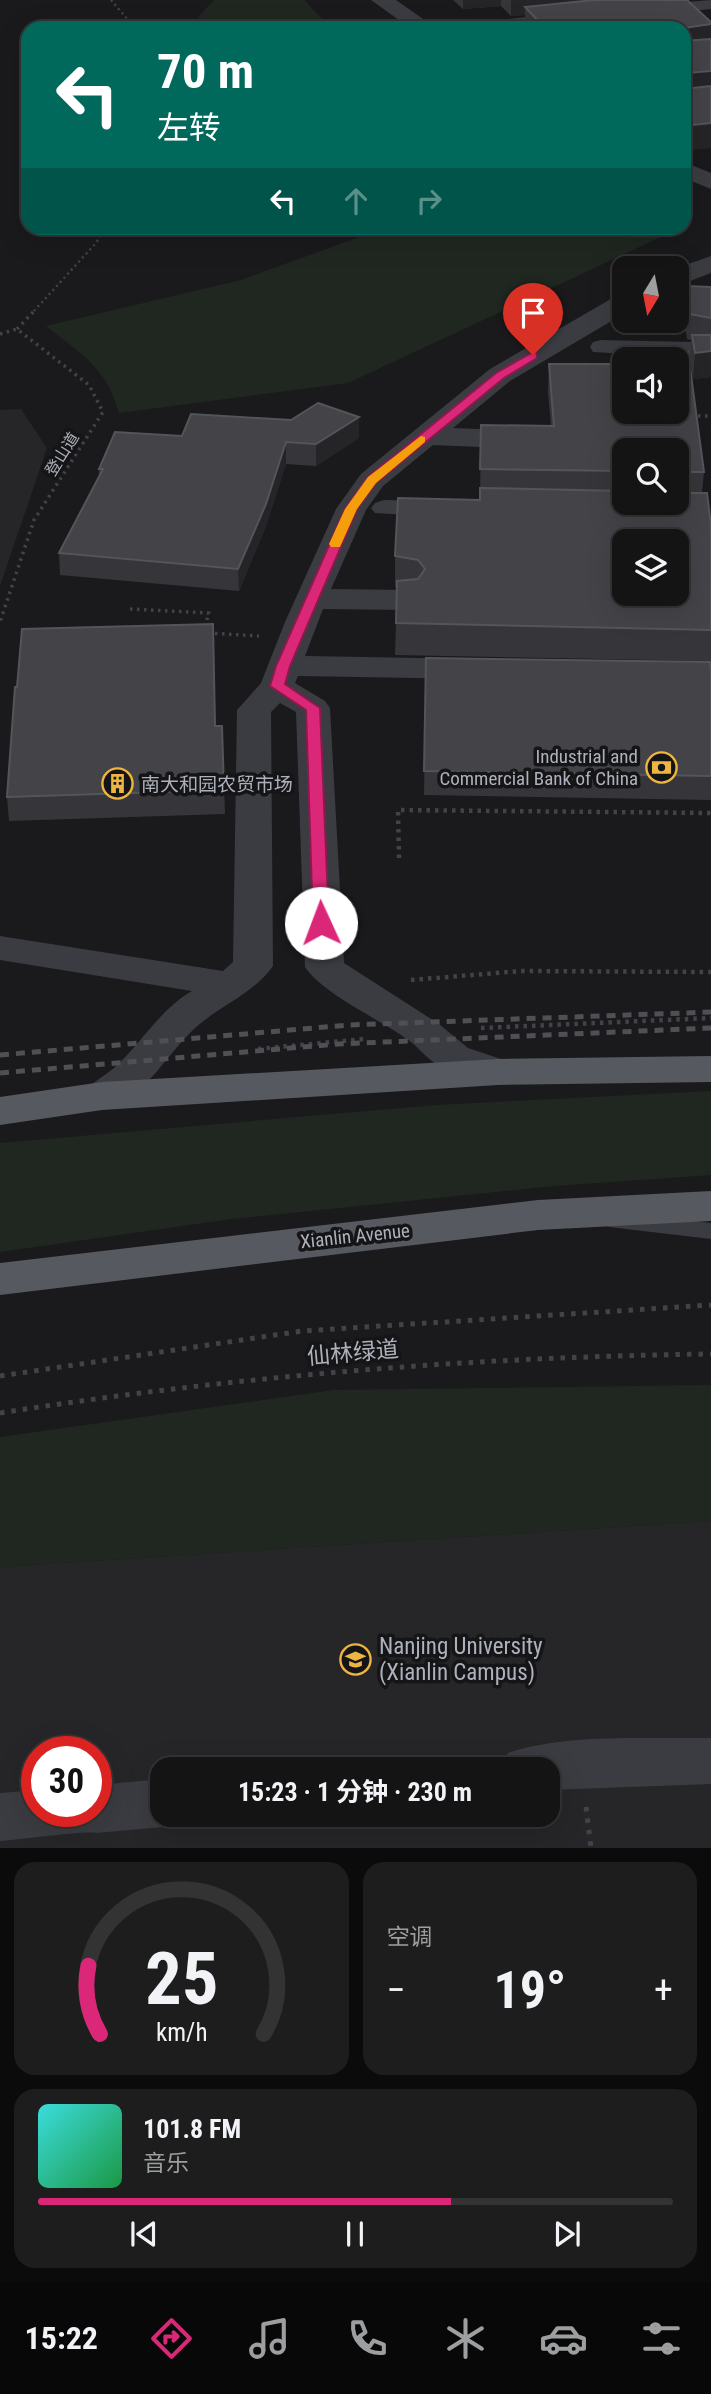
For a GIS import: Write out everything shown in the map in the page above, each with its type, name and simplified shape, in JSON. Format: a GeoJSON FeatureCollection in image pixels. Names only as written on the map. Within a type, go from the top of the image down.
{"type":"FeatureCollection","features":[{"type":"Feature","properties":{"kind":"main road"},"geometry":{"type":"LineString","coordinates":[[0,1111],[102,1096],[498,1072],[711,1069]]}},
{"type":"Feature","properties":{"kind":"main road","name":"Xianlin Avenue"},"geometry":{"type":"LineString","coordinates":[[0,1279],[117,1263],[549,1214],[711,1206]]}},
{"type":"Feature","properties":{"kind":"street"},"geometry":{"type":"LineString","coordinates":[[382,0],[414,21]]}},
{"type":"Feature","properties":{"kind":"street"},"geometry":{"type":"LineString","coordinates":[[630,12],[699,3],[711,18]]}},
{"type":"Feature","properties":{"kind":"street"},"geometry":{"type":"LineString","coordinates":[[540,21],[590,16]]}},
{"type":"Feature","properties":{"kind":"street"},"geometry":{"type":"LineString","coordinates":[[690,273],[711,264]]}},
{"type":"Feature","properties":{"kind":"street"},"geometry":{"type":"LineString","coordinates":[[102,1096],[129,1077],[176,1023],[201,1003],[231,985],[253,966],[254,710],[285,663],[351,509],[372,480],[500,375],[612,310]]}},
{"type":"Feature","properties":{"kind":"street"},"geometry":{"type":"LineString","coordinates":[[601,347],[694,349],[694,352],[711,352]]}},
{"type":"Feature","properties":{"kind":"street"},"geometry":{"type":"LineString","coordinates":[[426,436],[530,440]]}},
{"type":"Feature","properties":{"kind":"street"},"geometry":{"type":"LineString","coordinates":[[384,508],[466,509]]}},
{"type":"Feature","properties":{"kind":"street"},"geometry":{"type":"LineString","coordinates":[[312,599],[406,600]]}},
{"type":"Feature","properties":{"kind":"street"},"geometry":{"type":"LineString","coordinates":[[285,663],[503,670]]}},
{"type":"Feature","properties":{"kind":"street"},"geometry":{"type":"LineString","coordinates":[[285,663],[313,708],[325,967],[348,985],[425,1033],[454,1057],[498,1072]]}},
{"type":"Feature","properties":{"kind":"street"},"geometry":{"type":"LineString","coordinates":[[0,948],[231,985]]}},
{"type":"Feature","properties":{"kind":"street"},"geometry":{"type":"LineString","coordinates":[[560,1766],[711,1761]]}},
{"type":"Feature","properties":{"kind":"street"},"geometry":{"type":"LineString","coordinates":[[112,1808],[150,1804]]}},
{"type":"Feature","properties":{"kind":"street"},"geometry":{"type":"LineString","coordinates":[[0,1817],[21,1815]]}},
{"type":"Feature","properties":{"kind":"lane"},"geometry":{"type":"LineString","coordinates":[[549,1214],[711,1231]]}},
{"type":"Feature","properties":{"kind":"path"},"geometry":{"type":"LineString","coordinates":[[111,0],[129,21]]}},
{"type":"Feature","properties":{"kind":"path"},"geometry":{"type":"LineString","coordinates":[[0,334],[17,329],[96,243],[100,235]]}},
{"type":"Feature","properties":{"kind":"path","name":"登山道"},"geometry":{"type":"LineString","coordinates":[[0,622],[34,520],[103,412],[89,385],[17,329]]}},
{"type":"Feature","properties":{"kind":"path"},"geometry":{"type":"LineString","coordinates":[[689,416],[711,416]]}},
{"type":"Feature","properties":{"kind":"path"},"geometry":{"type":"LineString","coordinates":[[130,609],[209,613],[203,633],[285,663]]}},
{"type":"Feature","properties":{"kind":"path"},"geometry":{"type":"LineString","coordinates":[[399,858],[398,810],[711,813]]}},
{"type":"Feature","properties":{"kind":"path"},"geometry":{"type":"LineString","coordinates":[[348,985],[521,971],[711,972]]}},
{"type":"Feature","properties":{"kind":"path"},"geometry":{"type":"LineString","coordinates":[[251,1049],[505,1026],[711,1018]]}},
{"type":"Feature","properties":{"kind":"path"},"geometry":{"type":"LineString","coordinates":[[0,1376],[302,1331],[711,1305]]}},
{"type":"Feature","properties":{"kind":"path","name":"仙林绿道"},"geometry":{"type":"LineString","coordinates":[[0,1413],[81,1399],[370,1367],[618,1355],[711,1354]]}},
{"type":"Feature","properties":{"kind":"shaded area"},"geometry":{"type":"Polygon","coordinates":[[[214,0],[304,0],[324,21],[202,21],[198,17],[214,0]]]}},
{"type":"Feature","properties":{"kind":"shaded area"},"geometry":{"type":"Polygon","coordinates":[[[365,235],[662,235],[620,256],[612,256],[612,260],[348,383],[119,413],[114,397],[100,373],[46,326],[241,280],[365,235]]]}},
{"type":"Feature","properties":{"kind":"shaded area"},"geometry":{"type":"Polygon","coordinates":[[[21,409],[47,448],[0,586],[0,410],[21,409]]]}},
{"type":"Feature","properties":{"kind":"shaded area"},"geometry":{"type":"Polygon","coordinates":[[[711,1091],[711,1175],[554,1186],[231,1219],[0,1252],[0,1143],[436,1105],[711,1091]]]}},
{"type":"Feature","properties":{"kind":"shaded area"},"geometry":{"type":"Polygon","coordinates":[[[711,1385],[711,1521],[0,1567],[0,1437],[334,1390],[711,1385]]]}},
{"type":"Feature","properties":{"kind":"shaded area","name":"Nanjing University (Xianlin Campus)"},"geometry":{"type":"Polygon","coordinates":[[[711,1521],[711,1848],[0,1848],[0,1567],[711,1521]]]}},
{"type":"Feature","properties":{"kind":"building"},"geometry":{"type":"Polygon","coordinates":[[[594,0],[687,0],[711,24],[691,27],[691,21],[538,21],[525,7],[594,0]]]}},
{"type":"Feature","properties":{"kind":"building"},"geometry":{"type":"Polygon","coordinates":[[[711,39],[711,71],[691,73],[691,40],[711,39]]]}},
{"type":"Feature","properties":{"kind":"building"},"geometry":{"type":"Polygon","coordinates":[[[711,86],[711,123],[691,125],[691,88],[711,86]]]}},
{"type":"Feature","properties":{"kind":"building"},"geometry":{"type":"Polygon","coordinates":[[[690,286],[711,287],[711,318],[690,314],[690,286]]]}},
{"type":"Feature","properties":{"kind":"building"},"geometry":{"type":"Polygon","coordinates":[[[692,335],[711,335],[711,351],[695,353],[692,335]]]}},
{"type":"Feature","properties":{"kind":"building"},"geometry":{"type":"Polygon","coordinates":[[[689,360],[704,472],[689,472],[689,438],[612,438],[612,471],[480,469],[481,425],[554,426],[549,364],[612,364],[612,424],[689,424],[689,360]]]}},
{"type":"Feature","properties":{"kind":"building"},"geometry":{"type":"Polygon","coordinates":[[[318,403],[359,417],[316,444],[286,442],[266,504],[238,569],[59,553],[103,469],[99,469],[115,432],[182,436],[191,414],[291,420],[318,403]]]}},
{"type":"Feature","properties":{"kind":"building"},"geometry":{"type":"Polygon","coordinates":[[[480,488],[612,491],[612,515],[689,515],[689,493],[707,493],[711,525],[711,630],[396,623],[397,581],[418,579],[425,569],[418,560],[395,556],[398,498],[480,500],[480,488]]]}},
{"type":"Feature","properties":{"kind":"building"},"geometry":{"type":"Polygon","coordinates":[[[213,624],[215,726],[222,726],[224,790],[7,797],[22,629],[213,624]]]}},
{"type":"Feature","properties":{"kind":"building"},"geometry":{"type":"Polygon","coordinates":[[[426,658],[710,662],[711,776],[424,771],[426,658]]]}},
{"type":"Feature","properties":{"kind":"railway"},"geometry":{"type":"LineString","coordinates":[[0,1055],[349,1025],[711,1012]]}},
{"type":"Feature","properties":{"kind":"railway"},"geometry":{"type":"LineString","coordinates":[[0,1073],[338,1044],[711,1028]]}},
{"type":"Feature","properties":{"kind":"slow traffic"},"geometry":{"type":"LineString","coordinates":[[335,544],[351,509],[372,480],[421,440]]}},
{"type":"Feature","properties":{"kind":"place","name":"Industrial and Commercial Bank of China"},"geometry":{"type":"Point","coordinates":[661,767]}},
{"type":"Feature","properties":{"kind":"place","name":"南大和园农贸市场"},"geometry":{"type":"Point","coordinates":[118,784]}},
{"type":"Feature","properties":{"kind":"place","name":"Nanjing University (Xianlin Campus)"},"geometry":{"type":"Point","coordinates":[356,1659]}},
{"type":"Feature","properties":{"kind":"route"},"geometry":{"type":"LineString","coordinates":[[321,923],[313,708],[277,686],[283,666],[351,509],[372,480],[500,375],[533,355]]}}]}
